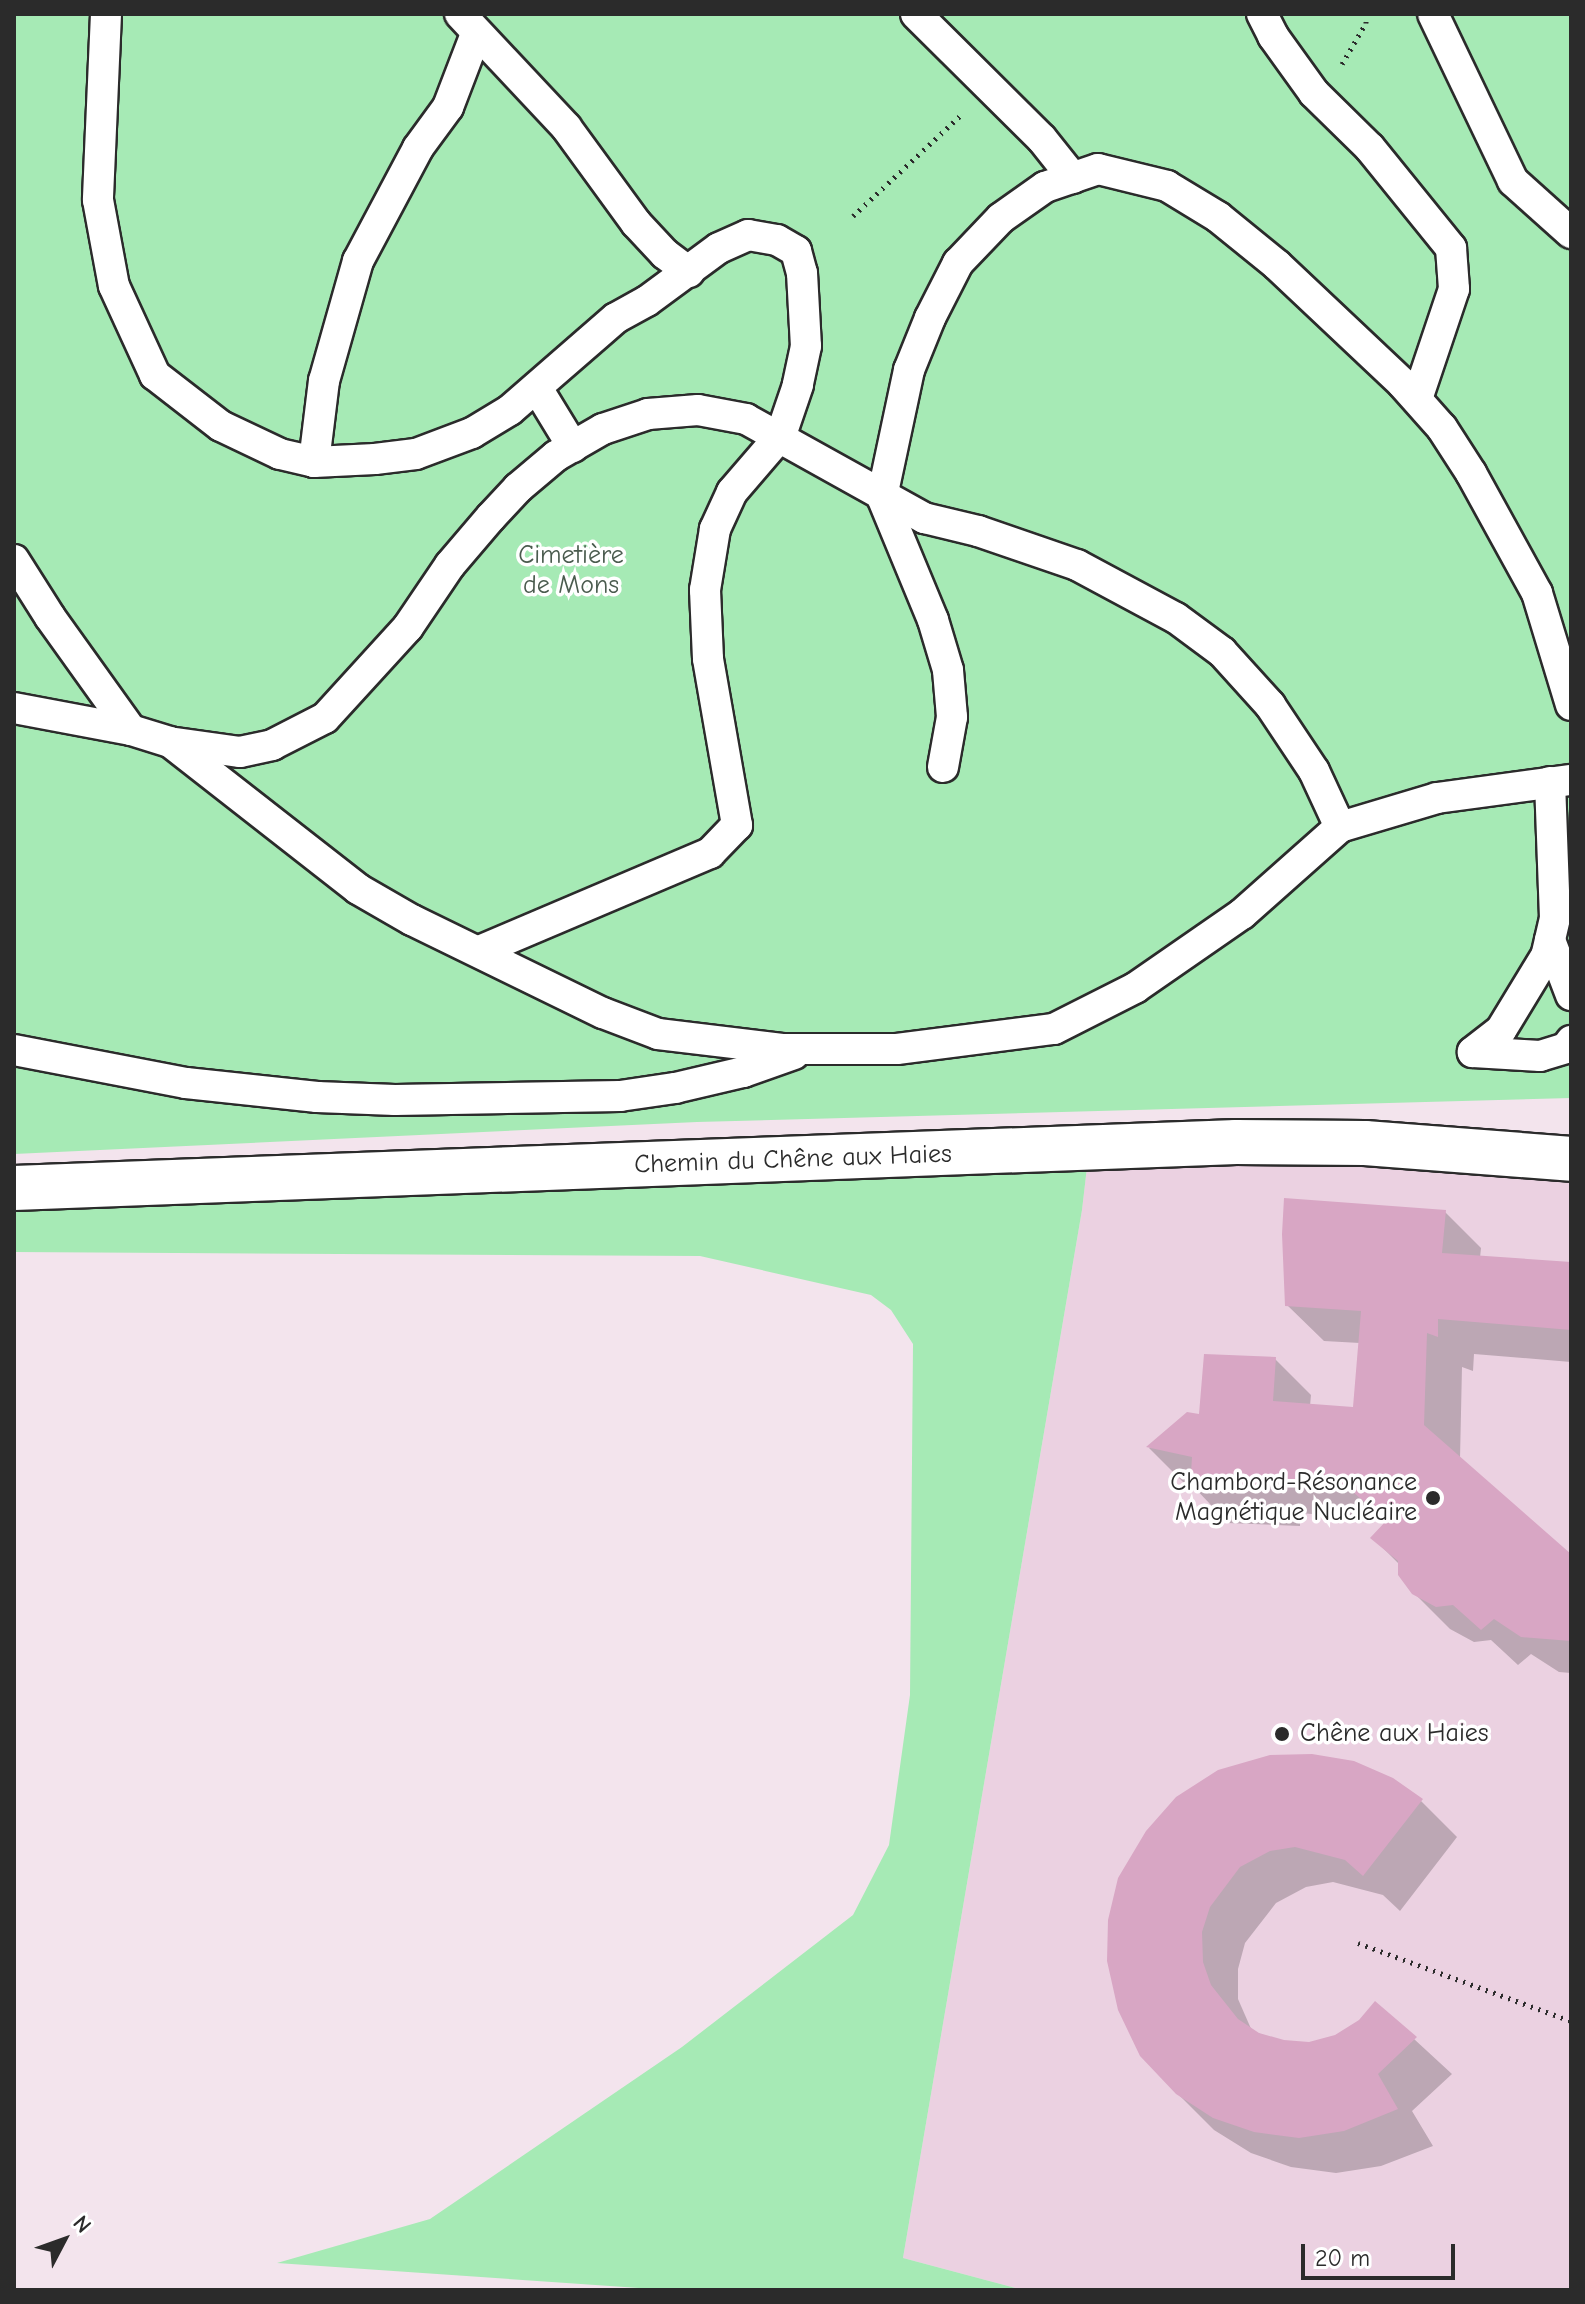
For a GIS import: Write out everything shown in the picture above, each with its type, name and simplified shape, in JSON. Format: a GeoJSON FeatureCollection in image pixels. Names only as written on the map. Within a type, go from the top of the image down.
{"type":"FeatureCollection","features":[{"type":"Feature","properties":{"kind":"street","name":"Chemin du Chêne aux Haies"},"geometry":{"type":"LineString","coordinates":[[14,1188],[1236,1142],[1365,1143],[1571,1159]]}},
{"type":"Feature","properties":{"kind":"lane"},"geometry":{"type":"LineString","coordinates":[[106,14],[98,200],[114,286],[155,375],[221,426],[280,454],[314,462],[416,454],[472,433],[537,388],[616,318],[689,272],[719,248],[748,235],[777,240],[796,251],[802,273],[806,346],[781,435],[732,492],[715,529],[705,590],[708,659],[737,825],[710,853],[479,951]]}},
{"type":"Feature","properties":{"kind":"lane"},"geometry":{"type":"LineString","coordinates":[[916,14],[988,89],[1042,139],[1073,178]]}},
{"type":"Feature","properties":{"kind":"lane"},"geometry":{"type":"LineString","coordinates":[[1262,14],[1273,36],[1314,93],[1370,148],[1451,248],[1454,289],[1417,399]]}},
{"type":"Feature","properties":{"kind":"lane"},"geometry":{"type":"LineString","coordinates":[[1433,14],[1513,181],[1571,233]]}},
{"type":"Feature","properties":{"kind":"lane"},"geometry":{"type":"LineString","coordinates":[[314,462],[324,381],[358,261],[418,148],[448,107],[468,24]]}},
{"type":"Feature","properties":{"kind":"lane"},"geometry":{"type":"LineString","coordinates":[[468,24],[566,127],[636,223],[665,254],[689,272]]}},
{"type":"Feature","properties":{"kind":"lane"},"geometry":{"type":"LineString","coordinates":[[943,767],[952,717],[948,670],[933,620],[882,497],[909,370],[930,318],[958,263],[1001,218],[1045,187],[1098,169],[1167,186],[1218,217],[1277,265],[1417,399],[1442,428],[1471,473],[1537,593],[1571,705]]}},
{"type":"Feature","properties":{"kind":"lane"},"geometry":{"type":"LineString","coordinates":[[537,388],[573,447]]}},
{"type":"Feature","properties":{"kind":"lane"},"geometry":{"type":"LineString","coordinates":[[14,708],[131,730],[170,742],[240,752],[272,745],[325,718],[399,638],[450,565],[518,488],[603,429],[648,414],[698,410],[746,419],[781,435],[882,497],[924,518],[978,531],[1077,565],[1176,618],[1222,652],[1270,705],[1314,771],[1340,827]]}},
{"type":"Feature","properties":{"kind":"lane"},"geometry":{"type":"LineString","coordinates":[[14,560],[59,630],[131,730]]}},
{"type":"Feature","properties":{"kind":"lane"},"geometry":{"type":"LineString","coordinates":[[170,742],[358,889],[412,920],[574,1000],[658,1034],[806,1050],[897,1049],[1054,1029],[1135,988],[1242,914],[1340,827],[1437,798],[1561,781],[1555,906],[1546,956],[1525,996],[1501,1030],[1473,1052],[1540,1056],[1566,1048],[1571,1041]]}},
{"type":"Feature","properties":{"kind":"lane"},"geometry":{"type":"LineString","coordinates":[[1550,940],[1571,995]]}},
{"type":"Feature","properties":{"kind":"lane"},"geometry":{"type":"LineString","coordinates":[[14,1050],[112,1071],[201,1085],[317,1097],[395,1100],[620,1096],[675,1088],[743,1072],[806,1050]]}},
{"type":"Feature","properties":{"kind":"path"},"geometry":{"type":"LineString","coordinates":[[1314,93],[1347,59],[1366,23],[1366,14]]}},
{"type":"Feature","properties":{"kind":"path"},"geometry":{"type":"LineString","coordinates":[[853,216],[988,89]]}},
{"type":"Feature","properties":{"kind":"path"},"geometry":{"type":"LineString","coordinates":[[1358,1943],[1571,2021]]}},
{"type":"Feature","properties":{"kind":"shaded area","name":"Chêne aux Haies"},"geometry":{"type":"Polygon","coordinates":[[[1089,1150],[1571,1159],[1571,2290],[1023,2290],[903,2258],[1082,1210],[1089,1150]]]}},
{"type":"Feature","properties":{"kind":"green space","name":"Cimetière de Mons"},"geometry":{"type":"Polygon","coordinates":[[[14,14],[1571,14],[1571,1098],[697,1122],[14,1154],[14,14]]]}},
{"type":"Feature","properties":{"kind":"green space"},"geometry":{"type":"Polygon","coordinates":[[[1089,1150],[1082,1210],[903,2258],[1023,2290],[668,2290],[277,2263],[430,2219],[682,2047],[853,1915],[889,1845],[910,1695],[913,1344],[891,1310],[871,1295],[700,1256],[14,1252],[14,1188],[1089,1150]]]}},
{"type":"Feature","properties":{"kind":"building"},"geometry":{"type":"Polygon","coordinates":[[[1284,1198],[1446,1210],[1442,1253],[1571,1262],[1571,1330],[1438,1319],[1438,1337],[1427,1333],[1424,1425],[1571,1554],[1571,1641],[1521,1637],[1494,1619],[1481,1630],[1453,1605],[1436,1607],[1412,1594],[1398,1575],[1398,1561],[1370,1538],[1386,1521],[1345,1485],[1265,1478],[1265,1491],[1190,1488],[1192,1457],[1146,1447],[1187,1412],[1199,1414],[1204,1354],[1276,1357],[1273,1401],[1353,1407],[1361,1311],[1285,1306],[1284,1198]]]}},
{"type":"Feature","properties":{"kind":"building"},"geometry":{"type":"Polygon","coordinates":[[[1312,1754],[1354,1761],[1393,1778],[1423,1799],[1363,1876],[1345,1860],[1295,1847],[1270,1851],[1240,1867],[1210,1907],[1202,1932],[1203,1962],[1211,1985],[1238,2019],[1259,2033],[1284,2040],[1309,2042],[1335,2035],[1359,2020],[1375,2001],[1417,2037],[1378,2074],[1398,2109],[1344,2131],[1299,2138],[1254,2132],[1213,2118],[1176,2094],[1140,2056],[1118,2010],[1107,1961],[1108,1920],[1118,1878],[1146,1831],[1176,1797],[1218,1770],[1270,1755],[1312,1754]]]}},
{"type":"Feature","properties":{"kind":"place","name":"Chambord-Résonance Magnétique Nucléaire"},"geometry":{"type":"Point","coordinates":[1433,1498]}},
{"type":"Feature","properties":{"kind":"place","name":"Chêne aux Haies"},"geometry":{"type":"Point","coordinates":[1282,1734]}}]}
